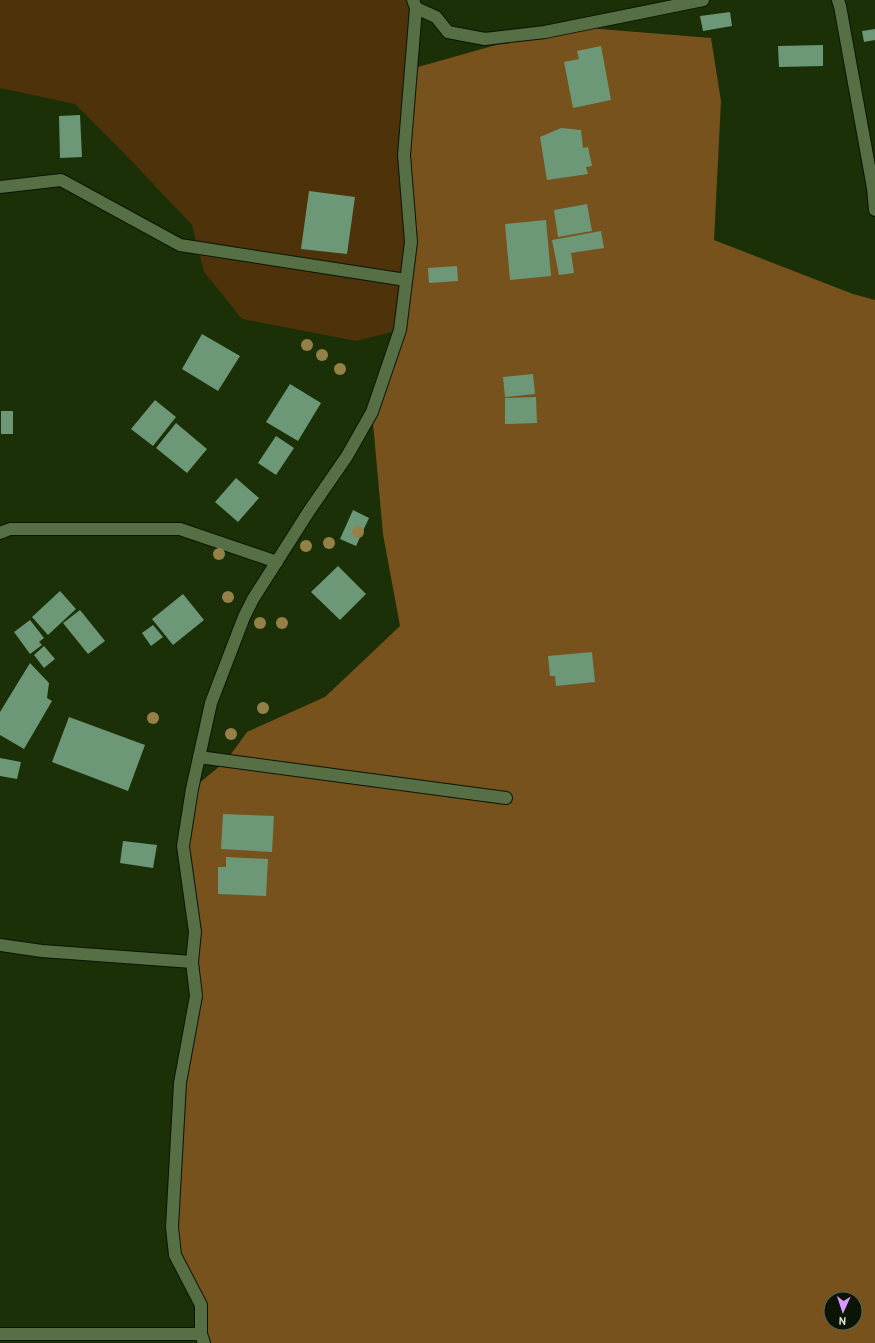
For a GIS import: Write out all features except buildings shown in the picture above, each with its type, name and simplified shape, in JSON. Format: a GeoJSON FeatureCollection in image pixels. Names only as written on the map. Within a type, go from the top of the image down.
{"type":"FeatureCollection","features":[{"type":"Feature","properties":{"kind":"street"},"geometry":{"type":"LineString","coordinates":[[0,1334],[203,1338],[202,1305],[175,1255],[172,1227],[180,1083],[196,996],[192,962],[195,932],[183,846],[199,757],[211,703],[244,617],[253,599],[347,456],[372,412],[400,330],[412,242],[404,155],[415,4],[436,17],[448,32],[485,39],[545,32],[703,0]]}},
{"type":"Feature","properties":{"kind":"street"},"geometry":{"type":"LineString","coordinates":[[838,0],[872,180],[875,210]]}},
{"type":"Feature","properties":{"kind":"street"},"geometry":{"type":"LineString","coordinates":[[0,187],[61,180],[180,244],[406,280]]}},
{"type":"Feature","properties":{"kind":"street"},"geometry":{"type":"LineString","coordinates":[[0,533],[10,529],[180,529],[277,562]]}},
{"type":"Feature","properties":{"kind":"street"},"geometry":{"type":"LineString","coordinates":[[199,757],[506,798]]}},
{"type":"Feature","properties":{"kind":"street"},"geometry":{"type":"LineString","coordinates":[[0,945],[42,951],[192,962]]}},
{"type":"Feature","properties":{"kind":"shaded area"},"geometry":{"type":"Polygon","coordinates":[[[0,0],[413,0],[411,242],[400,330],[356,341],[242,319],[204,272],[192,225],[75,104],[0,88],[0,0]]]}},
{"type":"Feature","properties":{"kind":"shaded area"},"geometry":{"type":"Polygon","coordinates":[[[563,26],[711,38],[721,101],[714,240],[853,294],[875,300],[875,1343],[204,1343],[201,1305],[175,1255],[180,1083],[196,996],[183,846],[192,789],[226,761],[247,732],[325,697],[400,626],[383,534],[372,412],[400,330],[411,242],[404,155],[411,69],[563,26]]]}}]}
